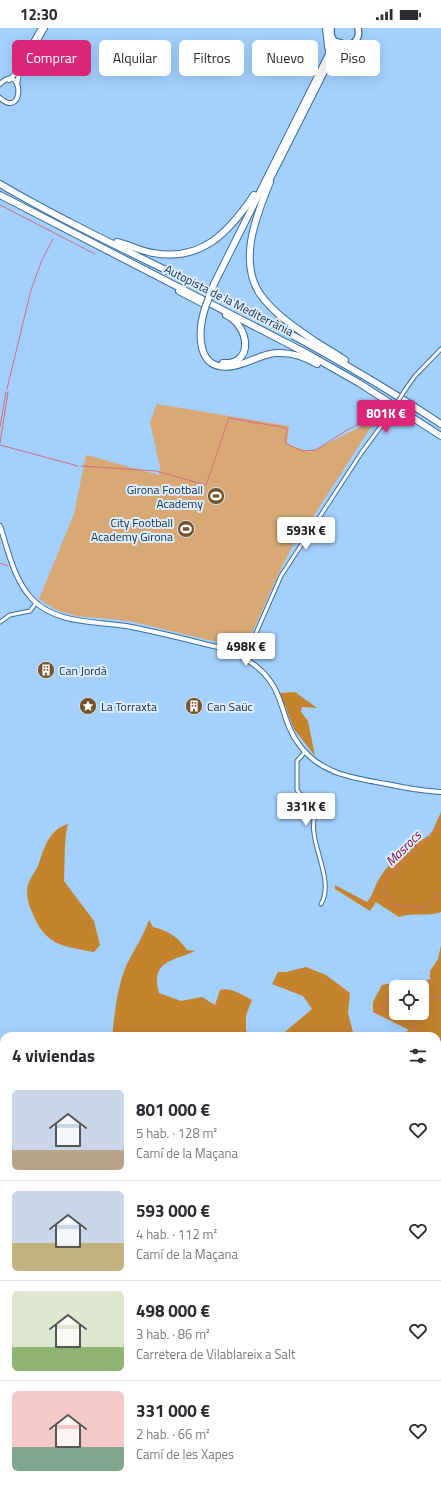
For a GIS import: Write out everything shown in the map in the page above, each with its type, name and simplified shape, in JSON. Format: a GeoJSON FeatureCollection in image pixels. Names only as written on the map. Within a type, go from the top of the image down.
{"type":"FeatureCollection","features":[{"type":"Feature","properties":{"kind":"highway"},"geometry":{"type":"LineString","coordinates":[[314,84],[315,76],[327,49],[326,28]]}},
{"type":"Feature","properties":{"kind":"highway"},"geometry":{"type":"LineString","coordinates":[[331,28],[332,38],[329,54],[215,284],[206,309],[200,333],[201,345],[207,358],[215,364],[231,367],[269,354],[297,355],[315,363],[376,398],[391,403]]}},
{"type":"Feature","properties":{"kind":"highway"},"geometry":{"type":"LineString","coordinates":[[352,40],[354,28]]}},
{"type":"Feature","properties":{"kind":"highway"},"geometry":{"type":"LineString","coordinates":[[356,40],[358,36],[358,28]]}},
{"type":"Feature","properties":{"kind":"highway"},"geometry":{"type":"LineString","coordinates":[[70,222],[108,240],[147,252],[169,255],[187,253],[206,246],[231,226],[274,167],[326,69]]}},
{"type":"Feature","properties":{"kind":"highway"},"geometry":{"type":"LineString","coordinates":[[274,167],[252,234],[250,261],[254,282],[263,298],[280,315],[317,343],[344,359],[362,374]]}},
{"type":"Feature","properties":{"kind":"highway","name":"Autopista de la Mediterrània"},"geometry":{"type":"LineString","coordinates":[[0,184],[70,222],[228,301],[362,374],[441,424]]}},
{"type":"Feature","properties":{"kind":"highway","name":"Autopista de la Mediterrània"},"geometry":{"type":"LineString","coordinates":[[0,195],[302,351],[391,403],[441,436]]}},
{"type":"Feature","properties":{"kind":"highway"},"geometry":{"type":"LineString","coordinates":[[155,275],[177,290],[231,317],[239,325],[244,335],[246,345],[243,354],[233,362],[224,363],[215,361],[205,349],[203,332],[206,309]]}},
{"type":"Feature","properties":{"kind":"street"},"geometry":{"type":"LineString","coordinates":[[0,84],[9,80],[14,75],[41,28]]}},
{"type":"Feature","properties":{"kind":"street"},"geometry":{"type":"LineString","coordinates":[[17,84],[19,74],[45,28]]}},
{"type":"Feature","properties":{"kind":"street"},"geometry":{"type":"LineString","coordinates":[[0,106],[6,102],[13,101],[18,97],[20,90],[17,84],[9,80]]}},
{"type":"Feature","properties":{"kind":"street"},"geometry":{"type":"LineString","coordinates":[[0,100],[6,102]]}},
{"type":"Feature","properties":{"kind":"street"},"geometry":{"type":"LineString","coordinates":[[245,658],[281,576],[362,452],[390,414],[405,390],[415,376],[441,349]]}},
{"type":"Feature","properties":{"kind":"street"},"geometry":{"type":"LineString","coordinates":[[0,526],[19,581],[36,603],[46,610],[67,618],[126,626],[225,649],[245,658],[261,670],[273,684],[289,728],[305,752],[321,766],[343,776],[441,792]]}},
{"type":"Feature","properties":{"kind":"street"},"geometry":{"type":"LineString","coordinates":[[0,622],[10,615],[30,612],[36,603]]}},
{"type":"Feature","properties":{"kind":"street"},"geometry":{"type":"LineString","coordinates":[[305,752],[297,761],[297,790],[300,794],[315,802],[313,832],[324,883],[325,896],[321,904]]}},
{"type":"Feature","properties":{"kind":"shaded area","name":"City Football Academy Girona"},"geometry":{"type":"Polygon","coordinates":[[[157,404],[289,426],[287,444],[310,452],[376,419],[313,517],[295,541],[243,653],[225,644],[129,621],[77,616],[56,610],[39,599],[74,514],[86,455],[159,475],[160,467],[150,422],[157,404]]]}},
{"type":"Feature","properties":{"kind":"shaded area"},"geometry":{"type":"Polygon","coordinates":[[[295,692],[317,708],[302,707],[301,712],[308,721],[315,756],[294,729],[280,693],[295,692]]]}},
{"type":"Feature","properties":{"kind":"shaded area"},"geometry":{"type":"Polygon","coordinates":[[[441,812],[441,912],[399,917],[376,902],[370,911],[335,889],[335,885],[367,902],[376,884],[394,860],[408,848],[430,836],[441,812]]]}},
{"type":"Feature","properties":{"kind":"shaded area"},"geometry":{"type":"Polygon","coordinates":[[[68,824],[65,844],[64,881],[94,921],[100,945],[94,952],[72,948],[49,938],[37,923],[28,901],[27,893],[30,880],[38,866],[49,839],[56,830],[68,824]]]}},
{"type":"Feature","properties":{"kind":"shaded area"},"geometry":{"type":"Polygon","coordinates":[[[149,920],[153,927],[164,930],[173,935],[187,950],[195,951],[172,960],[161,968],[158,974],[157,982],[159,993],[181,1001],[202,997],[215,1005],[220,990],[224,989],[236,992],[252,1000],[246,1015],[246,1031],[248,1032],[113,1032],[121,981],[127,964],[149,920]]]}},
{"type":"Feature","properties":{"kind":"shaded area"},"geometry":{"type":"Polygon","coordinates":[[[441,945],[441,1032],[405,1032],[409,1030],[389,1020],[429,1020],[429,980],[428,980],[430,979],[430,971],[438,959],[441,945]]]}},
{"type":"Feature","properties":{"kind":"shaded area"},"geometry":{"type":"Polygon","coordinates":[[[306,967],[326,975],[350,993],[348,1013],[353,1032],[285,1032],[312,1009],[303,996],[272,984],[278,972],[286,972],[306,967]]]}},
{"type":"Feature","properties":{"kind":"shaded area"},"geometry":{"type":"Polygon","coordinates":[[[389,984],[389,1020],[373,1012],[373,1002],[382,985],[389,984]]]}},
{"type":"Feature","properties":{"kind":"waterway"},"geometry":{"type":"LineString","coordinates":[[0,205],[95,254]]}},
{"type":"Feature","properties":{"kind":"waterway"},"geometry":{"type":"LineString","coordinates":[[7,389],[31,290],[42,260],[53,239]]}},
{"type":"Feature","properties":{"kind":"waterway"},"geometry":{"type":"LineString","coordinates":[[0,427],[6,392]]}},
{"type":"Feature","properties":{"kind":"waterway"},"geometry":{"type":"LineString","coordinates":[[0,443],[8,392]]}},
{"type":"Feature","properties":{"kind":"waterway"},"geometry":{"type":"LineString","coordinates":[[81,466],[156,471],[206,485],[229,418],[287,428],[285,443],[302,451],[316,450],[347,430],[377,415],[378,413]]}},
{"type":"Feature","properties":{"kind":"waterway"},"geometry":{"type":"LineString","coordinates":[[0,445],[78,466]]}},
{"type":"Feature","properties":{"kind":"waterway"},"geometry":{"type":"LineString","coordinates":[[0,563],[8,566]]}},
{"type":"Feature","properties":{"kind":"waterway","name":"Masrocs"},"geometry":{"type":"LineString","coordinates":[[441,823],[389,876],[383,891],[392,904],[425,908],[441,893]]}},
{"type":"Feature","properties":{"kind":"waterway","name":"Masrocs"},"geometry":{"type":"LineString","coordinates":[[389,996],[387,996],[381,1008],[389,1011]]}},
{"type":"Feature","properties":{"kind":"waterway","name":"Masrocs"},"geometry":{"type":"LineString","coordinates":[[429,996],[441,998]]}},
{"type":"Feature","properties":{"kind":"waterway","name":"Masrocs"},"geometry":{"type":"LineString","coordinates":[[410,1020],[416,1027],[416,1031],[414,1032]]}},
{"type":"Feature","properties":{"kind":"place","name":"Girona Football Academy"},"geometry":{"type":"Point","coordinates":[216,496]}},
{"type":"Feature","properties":{"kind":"place","name":"City Football Academy Girona"},"geometry":{"type":"Point","coordinates":[186,529]}},
{"type":"Feature","properties":{"kind":"place","name":"Can Jordà"},"geometry":{"type":"Point","coordinates":[46,670]}},
{"type":"Feature","properties":{"kind":"place","name":"La Torraxta"},"geometry":{"type":"Point","coordinates":[88,706]}},
{"type":"Feature","properties":{"kind":"place","name":"Can Saüc"},"geometry":{"type":"Point","coordinates":[194,706]}}]}
